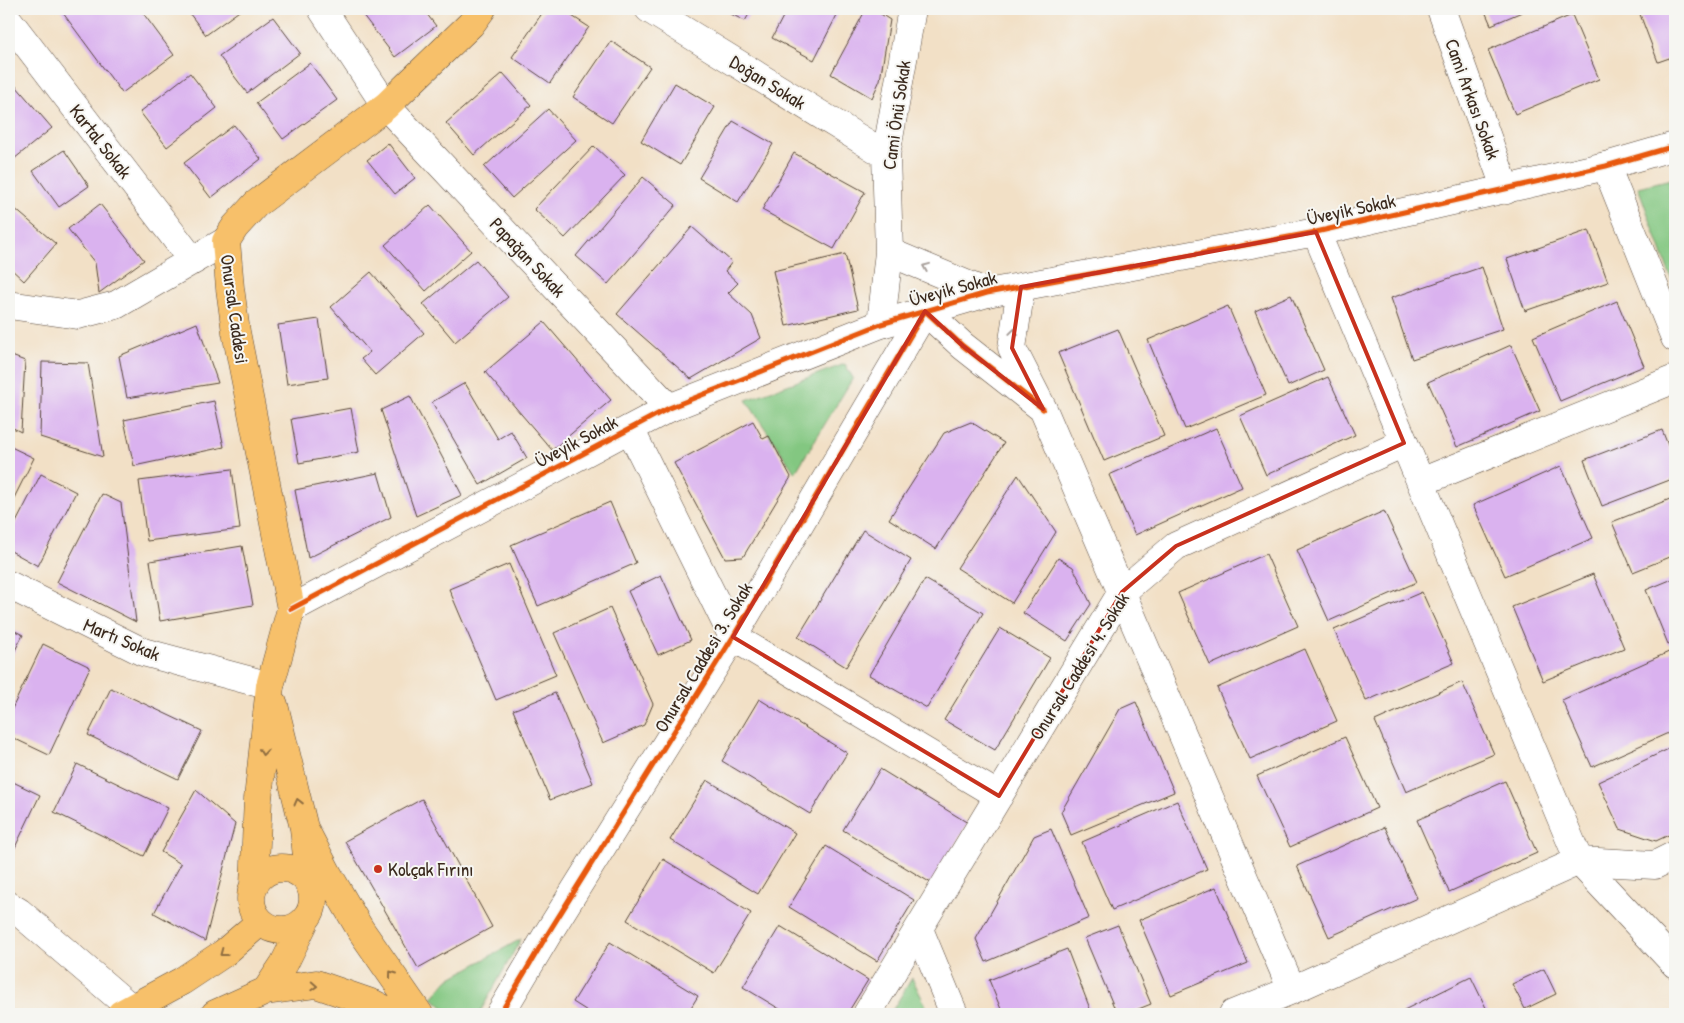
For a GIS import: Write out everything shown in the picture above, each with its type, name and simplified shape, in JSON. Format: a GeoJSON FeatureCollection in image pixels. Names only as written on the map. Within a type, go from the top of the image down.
{"type":"FeatureCollection","features":[{"type":"Feature","properties":{"kind":"main road","name":"Onursal Caddesi"},"geometry":{"type":"LineString","coordinates":[[254,885],[258,799],[270,686],[291,609],[236,332],[226,241],[235,227],[256,204],[386,106],[471,24],[482,9]]}},
{"type":"Feature","properties":{"kind":"main road"},"geometry":{"type":"LineString","coordinates":[[266,991],[284,964],[310,914],[313,904],[304,828],[270,686]]}},
{"type":"Feature","properties":{"kind":"main road"},"geometry":{"type":"LineString","coordinates":[[304,828],[360,929],[419,1014]]}},
{"type":"Feature","properties":{"kind":"main road"},"geometry":{"type":"LineString","coordinates":[[305,921],[297,928],[287,931],[268,928],[254,914],[251,894],[254,885],[266,872],[273,869],[282,868],[298,872],[310,885]]}},
{"type":"Feature","properties":{"kind":"main road"},"geometry":{"type":"LineString","coordinates":[[126,1011],[182,981],[224,953],[260,922]]}},
{"type":"Feature","properties":{"kind":"main road"},"geometry":{"type":"LineString","coordinates":[[215,1014],[266,991],[316,984],[374,1004],[394,1014]]}},
{"type":"Feature","properties":{"kind":"street","name":"Papağan Sokak"},"geometry":{"type":"LineString","coordinates":[[322,9],[386,106],[669,408]]}},
{"type":"Feature","properties":{"kind":"street","name":"Doğan Sokak"},"geometry":{"type":"LineString","coordinates":[[649,9],[886,155]]}},
{"type":"Feature","properties":{"kind":"street","name":"Cami Önü Sokak"},"geometry":{"type":"LineString","coordinates":[[881,324],[889,252],[886,155],[912,9]]}},
{"type":"Feature","properties":{"kind":"street","name":"Cami Arkası Sokak"},"geometry":{"type":"LineString","coordinates":[[1440,9],[1506,190]]}},
{"type":"Feature","properties":{"kind":"street","name":"Kartal Sokak"},"geometry":{"type":"LineString","coordinates":[[9,21],[193,261]]}},
{"type":"Feature","properties":{"kind":"street","name":"Üveyik Sokak"},"geometry":{"type":"LineString","coordinates":[[291,609],[669,408],[881,324],[987,293],[1316,232],[1506,190],[1606,166],[1675,146]]}},
{"type":"Feature","properties":{"kind":"street"},"geometry":{"type":"LineString","coordinates":[[1606,166],[1675,338]]}},
{"type":"Feature","properties":{"kind":"street"},"geometry":{"type":"LineString","coordinates":[[1316,232],[1579,861],[1675,964]]}},
{"type":"Feature","properties":{"kind":"street"},"geometry":{"type":"LineString","coordinates":[[9,305],[78,315],[116,305],[226,241]]}},
{"type":"Feature","properties":{"kind":"street"},"geometry":{"type":"LineString","coordinates":[[889,252],[987,293]]}},
{"type":"Feature","properties":{"kind":"street"},"geometry":{"type":"LineString","coordinates":[[1021,287],[1012,348],[1043,409],[1292,990]]}},
{"type":"Feature","properties":{"kind":"street"},"geometry":{"type":"LineString","coordinates":[[925,311],[962,346],[1043,409]]}},
{"type":"Feature","properties":{"kind":"street","name":"Onursal Caddesi 3. Sokak"},"geometry":{"type":"LineString","coordinates":[[500,1014],[733,638],[925,311]]}},
{"type":"Feature","properties":{"kind":"street"},"geometry":{"type":"LineString","coordinates":[[1421,482],[1675,379]]}},
{"type":"Feature","properties":{"kind":"street"},"geometry":{"type":"LineString","coordinates":[[630,429],[733,638],[999,796]]}},
{"type":"Feature","properties":{"kind":"street","name":"Onursal Caddesi 4. Sokak"},"geometry":{"type":"LineString","coordinates":[[867,1014],[1122,592],[1176,546],[1404,443]]}},
{"type":"Feature","properties":{"kind":"street","name":"Martı Sokak"},"geometry":{"type":"LineString","coordinates":[[9,586],[143,652],[270,686]]}},
{"type":"Feature","properties":{"kind":"street"},"geometry":{"type":"LineString","coordinates":[[1233,1014],[1292,990],[1579,861],[1655,865],[1675,855]]}},
{"type":"Feature","properties":{"kind":"street"},"geometry":{"type":"LineString","coordinates":[[9,906],[19,912],[126,1011]]}},
{"type":"Feature","properties":{"kind":"street"},"geometry":{"type":"LineString","coordinates":[[919,929],[954,1014]]}},
{"type":"Feature","properties":{"kind":"highlighted area"},"geometry":{"type":"Polygon","coordinates":[[[1316,232],[1404,443],[1176,546],[1122,592],[999,796],[733,637],[925,311],[963,346],[1043,409],[1012,348],[1021,287],[1316,232]]]}},
{"type":"Feature","properties":{"kind":"green space"},"geometry":{"type":"Polygon","coordinates":[[[1675,178],[1675,289],[1638,187],[1675,178]]]}},
{"type":"Feature","properties":{"kind":"green space"},"geometry":{"type":"Polygon","coordinates":[[[845,364],[853,378],[795,473],[746,400],[845,364]]]}},
{"type":"Feature","properties":{"kind":"green space"},"geometry":{"type":"Polygon","coordinates":[[[521,939],[479,1014],[452,1014],[432,998],[447,980],[521,939]]]}},
{"type":"Feature","properties":{"kind":"green space"},"geometry":{"type":"Polygon","coordinates":[[[912,978],[930,1014],[890,1014],[912,978]]]}},
{"type":"Feature","properties":{"kind":"building"},"geometry":{"type":"Polygon","coordinates":[[[60,9],[140,9],[174,55],[122,93],[60,9]]]}},
{"type":"Feature","properties":{"kind":"building"},"geometry":{"type":"Polygon","coordinates":[[[186,9],[242,9],[206,35],[186,9]]]}},
{"type":"Feature","properties":{"kind":"building"},"geometry":{"type":"Polygon","coordinates":[[[370,9],[423,9],[436,26],[395,57],[362,14],[370,9]]]}},
{"type":"Feature","properties":{"kind":"building"},"geometry":{"type":"Polygon","coordinates":[[[545,9],[561,9],[589,27],[550,83],[512,57],[545,9]]]}},
{"type":"Feature","properties":{"kind":"building"},"geometry":{"type":"Polygon","coordinates":[[[721,9],[752,9],[745,21],[721,9]]]}},
{"type":"Feature","properties":{"kind":"building"},"geometry":{"type":"Polygon","coordinates":[[[787,9],[840,9],[814,60],[772,38],[787,9]]]}},
{"type":"Feature","properties":{"kind":"building"},"geometry":{"type":"Polygon","coordinates":[[[866,9],[873,9],[890,20],[880,80],[872,98],[831,74],[866,9]]]}},
{"type":"Feature","properties":{"kind":"building"},"geometry":{"type":"Polygon","coordinates":[[[1484,9],[1529,9],[1491,25],[1484,9]]]}},
{"type":"Feature","properties":{"kind":"building"},"geometry":{"type":"Polygon","coordinates":[[[1638,9],[1675,9],[1675,56],[1658,62],[1638,9]]]}},
{"type":"Feature","properties":{"kind":"building"},"geometry":{"type":"Polygon","coordinates":[[[1572,15],[1599,79],[1515,114],[1488,50],[1572,15]]]}},
{"type":"Feature","properties":{"kind":"building"},"geometry":{"type":"Polygon","coordinates":[[[273,17],[300,53],[247,93],[219,56],[273,17]]]}},
{"type":"Feature","properties":{"kind":"building"},"geometry":{"type":"Polygon","coordinates":[[[611,41],[650,67],[612,123],[573,97],[611,41]]]}},
{"type":"Feature","properties":{"kind":"building"},"geometry":{"type":"Polygon","coordinates":[[[310,63],[337,100],[283,139],[256,103],[310,63]]]}},
{"type":"Feature","properties":{"kind":"building"},"geometry":{"type":"Polygon","coordinates":[[[190,73],[217,108],[167,147],[140,112],[190,73]]]}},
{"type":"Feature","properties":{"kind":"building"},"geometry":{"type":"Polygon","coordinates":[[[503,73],[531,105],[474,155],[446,123],[503,73]]]}},
{"type":"Feature","properties":{"kind":"building"},"geometry":{"type":"Polygon","coordinates":[[[675,83],[715,107],[680,165],[641,141],[675,83]]]}},
{"type":"Feature","properties":{"kind":"building"},"geometry":{"type":"Polygon","coordinates":[[[16,86],[52,128],[14,159],[9,153],[9,92],[16,86]]]}},
{"type":"Feature","properties":{"kind":"building"},"geometry":{"type":"Polygon","coordinates":[[[548,109],[576,140],[512,198],[484,167],[548,109]]]}},
{"type":"Feature","properties":{"kind":"building"},"geometry":{"type":"Polygon","coordinates":[[[733,121],[773,144],[738,202],[699,178],[733,121]]]}},
{"type":"Feature","properties":{"kind":"building"},"geometry":{"type":"Polygon","coordinates":[[[234,125],[261,159],[211,198],[184,163],[234,125]]]}},
{"type":"Feature","properties":{"kind":"building"},"geometry":{"type":"Polygon","coordinates":[[[388,143],[415,178],[395,194],[367,160],[388,143]]]}},
{"type":"Feature","properties":{"kind":"building"},"geometry":{"type":"Polygon","coordinates":[[[594,146],[625,175],[565,238],[534,209],[594,146]]]}},
{"type":"Feature","properties":{"kind":"building"},"geometry":{"type":"Polygon","coordinates":[[[64,150],[89,186],[59,207],[33,171],[64,150]]]}},
{"type":"Feature","properties":{"kind":"building"},"geometry":{"type":"Polygon","coordinates":[[[794,153],[865,192],[834,249],[762,210],[794,153]]]}},
{"type":"Feature","properties":{"kind":"building"},"geometry":{"type":"Polygon","coordinates":[[[643,177],[676,205],[608,284],[576,256],[643,177]]]}},
{"type":"Feature","properties":{"kind":"building"},"geometry":{"type":"Polygon","coordinates":[[[100,204],[144,260],[99,293],[95,263],[68,229],[100,204]]]}},
{"type":"Feature","properties":{"kind":"building"},"geometry":{"type":"Polygon","coordinates":[[[430,205],[471,251],[426,291],[385,245],[430,205]]]}},
{"type":"Feature","properties":{"kind":"building"},"geometry":{"type":"Polygon","coordinates":[[[14,208],[56,244],[24,281],[9,267],[9,214],[14,208]]]}},
{"type":"Feature","properties":{"kind":"building"},"geometry":{"type":"Polygon","coordinates":[[[692,227],[732,262],[725,271],[738,283],[728,293],[752,315],[761,338],[691,379],[617,314],[692,227]]]}},
{"type":"Feature","properties":{"kind":"building"},"geometry":{"type":"Polygon","coordinates":[[[1589,230],[1608,282],[1525,311],[1507,259],[1589,230]]]}},
{"type":"Feature","properties":{"kind":"building"},"geometry":{"type":"Polygon","coordinates":[[[845,254],[858,309],[786,326],[773,271],[845,254]]]}},
{"type":"Feature","properties":{"kind":"building"},"geometry":{"type":"Polygon","coordinates":[[[476,260],[508,297],[455,342],[423,304],[476,260]]]}},
{"type":"Feature","properties":{"kind":"building"},"geometry":{"type":"Polygon","coordinates":[[[1482,267],[1503,329],[1412,359],[1391,298],[1482,267]]]}},
{"type":"Feature","properties":{"kind":"building"},"geometry":{"type":"Polygon","coordinates":[[[371,272],[424,333],[375,375],[361,359],[370,352],[331,307],[371,272]]]}},
{"type":"Feature","properties":{"kind":"building"},"geometry":{"type":"Polygon","coordinates":[[[1291,295],[1324,370],[1288,386],[1255,311],[1291,295]]]}},
{"type":"Feature","properties":{"kind":"building"},"geometry":{"type":"Polygon","coordinates":[[[1617,301],[1644,366],[1560,401],[1533,337],[1617,301]]]}},
{"type":"Feature","properties":{"kind":"building"},"geometry":{"type":"Polygon","coordinates":[[[1228,306],[1266,395],[1185,429],[1148,340],[1228,306]]]}},
{"type":"Feature","properties":{"kind":"building"},"geometry":{"type":"Polygon","coordinates":[[[319,319],[328,378],[287,384],[278,325],[319,319]]]}},
{"type":"Feature","properties":{"kind":"building"},"geometry":{"type":"Polygon","coordinates":[[[544,322],[611,400],[552,450],[485,372],[544,322]]]}},
{"type":"Feature","properties":{"kind":"building"},"geometry":{"type":"Polygon","coordinates":[[[197,323],[218,383],[127,398],[119,356],[197,323]]]}},
{"type":"Feature","properties":{"kind":"building"},"geometry":{"type":"Polygon","coordinates":[[[1118,329],[1164,436],[1104,461],[1058,353],[1118,329]]]}},
{"type":"Feature","properties":{"kind":"building"},"geometry":{"type":"Polygon","coordinates":[[[1511,345],[1540,411],[1457,447],[1428,382],[1511,345]]]}},
{"type":"Feature","properties":{"kind":"building"},"geometry":{"type":"Polygon","coordinates":[[[9,355],[25,361],[21,432],[9,426],[9,355]]]}},
{"type":"Feature","properties":{"kind":"building"},"geometry":{"type":"Polygon","coordinates":[[[42,362],[88,363],[103,457],[40,437],[42,362]]]}},
{"type":"Feature","properties":{"kind":"building"},"geometry":{"type":"Polygon","coordinates":[[[1328,377],[1355,435],[1266,475],[1240,416],[1328,377]]]}},
{"type":"Feature","properties":{"kind":"building"},"geometry":{"type":"Polygon","coordinates":[[[465,383],[498,439],[511,431],[527,458],[480,485],[432,402],[465,383]]]}},
{"type":"Feature","properties":{"kind":"building"},"geometry":{"type":"Polygon","coordinates":[[[410,396],[462,495],[416,516],[381,410],[410,396]]]}},
{"type":"Feature","properties":{"kind":"building"},"geometry":{"type":"Polygon","coordinates":[[[214,401],[224,447],[134,466],[124,420],[214,401]]]}},
{"type":"Feature","properties":{"kind":"building"},"geometry":{"type":"Polygon","coordinates":[[[351,408],[359,452],[299,463],[291,419],[351,408]]]}},
{"type":"Feature","properties":{"kind":"building"},"geometry":{"type":"Polygon","coordinates":[[[753,421],[763,439],[769,436],[791,477],[743,557],[725,558],[674,463],[753,421]]]}},
{"type":"Feature","properties":{"kind":"building"},"geometry":{"type":"Polygon","coordinates":[[[971,422],[1004,443],[936,549],[889,519],[944,433],[971,422]]]}},
{"type":"Feature","properties":{"kind":"building"},"geometry":{"type":"Polygon","coordinates":[[[1216,428],[1242,487],[1135,535],[1109,475],[1216,428]]]}},
{"type":"Feature","properties":{"kind":"building"},"geometry":{"type":"Polygon","coordinates":[[[1662,430],[1675,463],[1675,478],[1602,506],[1584,460],[1662,430]]]}},
{"type":"Feature","properties":{"kind":"building"},"geometry":{"type":"Polygon","coordinates":[[[9,446],[34,458],[9,508],[9,446]]]}},
{"type":"Feature","properties":{"kind":"building"},"geometry":{"type":"Polygon","coordinates":[[[1561,466],[1593,538],[1505,576],[1473,505],[1561,466]]]}},
{"type":"Feature","properties":{"kind":"building"},"geometry":{"type":"Polygon","coordinates":[[[232,469],[240,529],[147,541],[139,481],[232,469]]]}},
{"type":"Feature","properties":{"kind":"building"},"geometry":{"type":"Polygon","coordinates":[[[378,473],[391,517],[308,558],[295,490],[378,473]]]}},
{"type":"Feature","properties":{"kind":"building"},"geometry":{"type":"Polygon","coordinates":[[[41,474],[76,492],[38,566],[9,550],[9,536],[41,474]]]}},
{"type":"Feature","properties":{"kind":"building"},"geometry":{"type":"Polygon","coordinates":[[[1018,475],[1056,532],[1012,603],[957,568],[1018,475]]]}},
{"type":"Feature","properties":{"kind":"building"},"geometry":{"type":"Polygon","coordinates":[[[102,494],[121,503],[136,622],[57,582],[102,494]]]}},
{"type":"Feature","properties":{"kind":"building"},"geometry":{"type":"Polygon","coordinates":[[[1675,497],[1675,555],[1633,572],[1612,522],[1675,497]]]}},
{"type":"Feature","properties":{"kind":"building"},"geometry":{"type":"Polygon","coordinates":[[[610,502],[636,563],[538,606],[511,545],[610,502]]]}},
{"type":"Feature","properties":{"kind":"building"},"geometry":{"type":"Polygon","coordinates":[[[1384,511],[1417,582],[1329,621],[1297,550],[1384,511]]]}},
{"type":"Feature","properties":{"kind":"building"},"geometry":{"type":"Polygon","coordinates":[[[863,530],[911,560],[846,667],[798,637],[863,530]]]}},
{"type":"Feature","properties":{"kind":"building"},"geometry":{"type":"Polygon","coordinates":[[[242,546],[253,605],[160,621],[150,561],[242,546]]]}},
{"type":"Feature","properties":{"kind":"building"},"geometry":{"type":"Polygon","coordinates":[[[1266,554],[1298,626],[1210,665],[1178,593],[1266,554]]]}},
{"type":"Feature","properties":{"kind":"building"},"geometry":{"type":"Polygon","coordinates":[[[1058,558],[1073,567],[1091,604],[1067,641],[1023,613],[1058,558]]]}},
{"type":"Feature","properties":{"kind":"building"},"geometry":{"type":"Polygon","coordinates":[[[509,564],[556,675],[496,700],[449,589],[509,564]]]}},
{"type":"Feature","properties":{"kind":"building"},"geometry":{"type":"Polygon","coordinates":[[[1593,574],[1624,648],[1543,681],[1512,607],[1593,574]]]}},
{"type":"Feature","properties":{"kind":"building"},"geometry":{"type":"Polygon","coordinates":[[[661,575],[691,640],[658,655],[628,591],[661,575]]]}},
{"type":"Feature","properties":{"kind":"building"},"geometry":{"type":"Polygon","coordinates":[[[1675,578],[1675,641],[1668,644],[1646,590],[1675,578]]]}},
{"type":"Feature","properties":{"kind":"building"},"geometry":{"type":"Polygon","coordinates":[[[925,579],[983,613],[927,708],[869,675],[925,579]]]}},
{"type":"Feature","properties":{"kind":"building"},"geometry":{"type":"Polygon","coordinates":[[[1422,592],[1454,663],[1366,701],[1334,630],[1422,592]]]}},
{"type":"Feature","properties":{"kind":"building"},"geometry":{"type":"Polygon","coordinates":[[[610,608],[653,704],[644,725],[603,743],[554,633],[610,608]]]}},
{"type":"Feature","properties":{"kind":"building"},"geometry":{"type":"Polygon","coordinates":[[[9,628],[23,635],[9,662],[9,628]]]}},
{"type":"Feature","properties":{"kind":"building"},"geometry":{"type":"Polygon","coordinates":[[[1000,628],[1050,658],[995,750],[944,720],[1000,628]]]}},
{"type":"Feature","properties":{"kind":"building"},"geometry":{"type":"Polygon","coordinates":[[[43,644],[90,667],[49,755],[9,736],[9,715],[43,644]]]}},
{"type":"Feature","properties":{"kind":"building"},"geometry":{"type":"Polygon","coordinates":[[[1305,649],[1337,721],[1250,759],[1217,688],[1305,649]]]}},
{"type":"Feature","properties":{"kind":"building"},"geometry":{"type":"Polygon","coordinates":[[[1671,651],[1675,660],[1675,730],[1592,767],[1562,700],[1671,651]]]}},
{"type":"Feature","properties":{"kind":"building"},"geometry":{"type":"Polygon","coordinates":[[[1462,682],[1494,754],[1406,792],[1375,721],[1462,682]]]}},
{"type":"Feature","properties":{"kind":"building"},"geometry":{"type":"Polygon","coordinates":[[[111,688],[202,731],[178,779],[88,735],[111,688]]]}},
{"type":"Feature","properties":{"kind":"building"},"geometry":{"type":"Polygon","coordinates":[[[555,693],[593,783],[550,800],[513,710],[555,693]]]}},
{"type":"Feature","properties":{"kind":"building"},"geometry":{"type":"Polygon","coordinates":[[[759,699],[847,753],[810,814],[722,761],[759,699]]]}},
{"type":"Feature","properties":{"kind":"building"},"geometry":{"type":"Polygon","coordinates":[[[1136,702],[1174,792],[1071,835],[1061,812],[1120,709],[1136,702]]]}},
{"type":"Feature","properties":{"kind":"building"},"geometry":{"type":"Polygon","coordinates":[[[1345,737],[1377,808],[1290,847],[1257,776],[1345,737]]]}},
{"type":"Feature","properties":{"kind":"building"},"geometry":{"type":"Polygon","coordinates":[[[1675,746],[1675,832],[1656,841],[1620,829],[1598,782],[1675,746]]]}},
{"type":"Feature","properties":{"kind":"building"},"geometry":{"type":"Polygon","coordinates":[[[77,764],[168,808],[144,856],[54,812],[77,764]]]}},
{"type":"Feature","properties":{"kind":"building"},"geometry":{"type":"Polygon","coordinates":[[[880,769],[968,823],[931,883],[843,830],[880,769]]]}},
{"type":"Feature","properties":{"kind":"building"},"geometry":{"type":"Polygon","coordinates":[[[9,780],[40,795],[9,860],[9,780]]]}},
{"type":"Feature","properties":{"kind":"building"},"geometry":{"type":"Polygon","coordinates":[[[707,780],[795,833],[758,894],[670,840],[707,780]]]}},
{"type":"Feature","properties":{"kind":"building"},"geometry":{"type":"Polygon","coordinates":[[[1505,781],[1537,853],[1449,892],[1417,820],[1505,781]]]}},
{"type":"Feature","properties":{"kind":"building"},"geometry":{"type":"Polygon","coordinates":[[[196,790],[235,824],[205,941],[154,913],[181,864],[161,852],[196,790]]]}},
{"type":"Feature","properties":{"kind":"building"},"geometry":{"type":"Polygon","coordinates":[[[422,799],[492,927],[418,968],[345,841],[422,799]]]}},
{"type":"Feature","properties":{"kind":"building"},"geometry":{"type":"Polygon","coordinates":[[[1177,801],[1207,869],[1112,910],[1082,842],[1177,801]]]}},
{"type":"Feature","properties":{"kind":"building"},"geometry":{"type":"Polygon","coordinates":[[[1385,827],[1417,898],[1329,937],[1297,866],[1385,827]]]}},
{"type":"Feature","properties":{"kind":"building"},"geometry":{"type":"Polygon","coordinates":[[[1051,829],[1089,918],[986,962],[976,939],[1034,836],[1051,829]]]}},
{"type":"Feature","properties":{"kind":"building"},"geometry":{"type":"Polygon","coordinates":[[[826,846],[914,900],[877,961],[789,907],[826,846]]]}},
{"type":"Feature","properties":{"kind":"building"},"geometry":{"type":"Polygon","coordinates":[[[663,859],[751,913],[714,973],[627,920],[663,859]]]}},
{"type":"Feature","properties":{"kind":"building"},"geometry":{"type":"Polygon","coordinates":[[[1216,887],[1248,963],[1171,995],[1139,920],[1216,887]]]}},
{"type":"Feature","properties":{"kind":"building"},"geometry":{"type":"Polygon","coordinates":[[[1118,925],[1151,1004],[1126,1014],[1117,1014],[1085,938],[1118,925]]]}},
{"type":"Feature","properties":{"kind":"building"},"geometry":{"type":"Polygon","coordinates":[[[780,926],[868,980],[847,1014],[788,1014],[743,987],[780,926]]]}},
{"type":"Feature","properties":{"kind":"building"},"geometry":{"type":"Polygon","coordinates":[[[610,942],[698,996],[687,1014],[592,1014],[573,1002],[610,942]]]}},
{"type":"Feature","properties":{"kind":"building"},"geometry":{"type":"Polygon","coordinates":[[[1067,949],[1092,1014],[1003,1014],[989,980],[1067,949]]]}},
{"type":"Feature","properties":{"kind":"building"},"geometry":{"type":"Polygon","coordinates":[[[1544,969],[1556,994],[1525,1009],[1512,984],[1544,969]]]}},
{"type":"Feature","properties":{"kind":"building"},"geometry":{"type":"Polygon","coordinates":[[[1471,977],[1489,1014],[1404,1014],[1402,1011],[1471,977]]]}},
{"type":"Feature","properties":{"kind":"cycle path"},"geometry":{"type":"LineString","coordinates":[[291,609],[669,408],[881,324],[987,293],[1316,232],[1606,166],[1675,146]]}},
{"type":"Feature","properties":{"kind":"cycle path"},"geometry":{"type":"LineString","coordinates":[[500,1014],[547,935],[733,637],[925,311],[963,346],[1043,409]]}},
{"type":"Feature","properties":{"kind":"place","name":"Kolçak Fırını"},"geometry":{"type":"Point","coordinates":[378,869]}}]}
